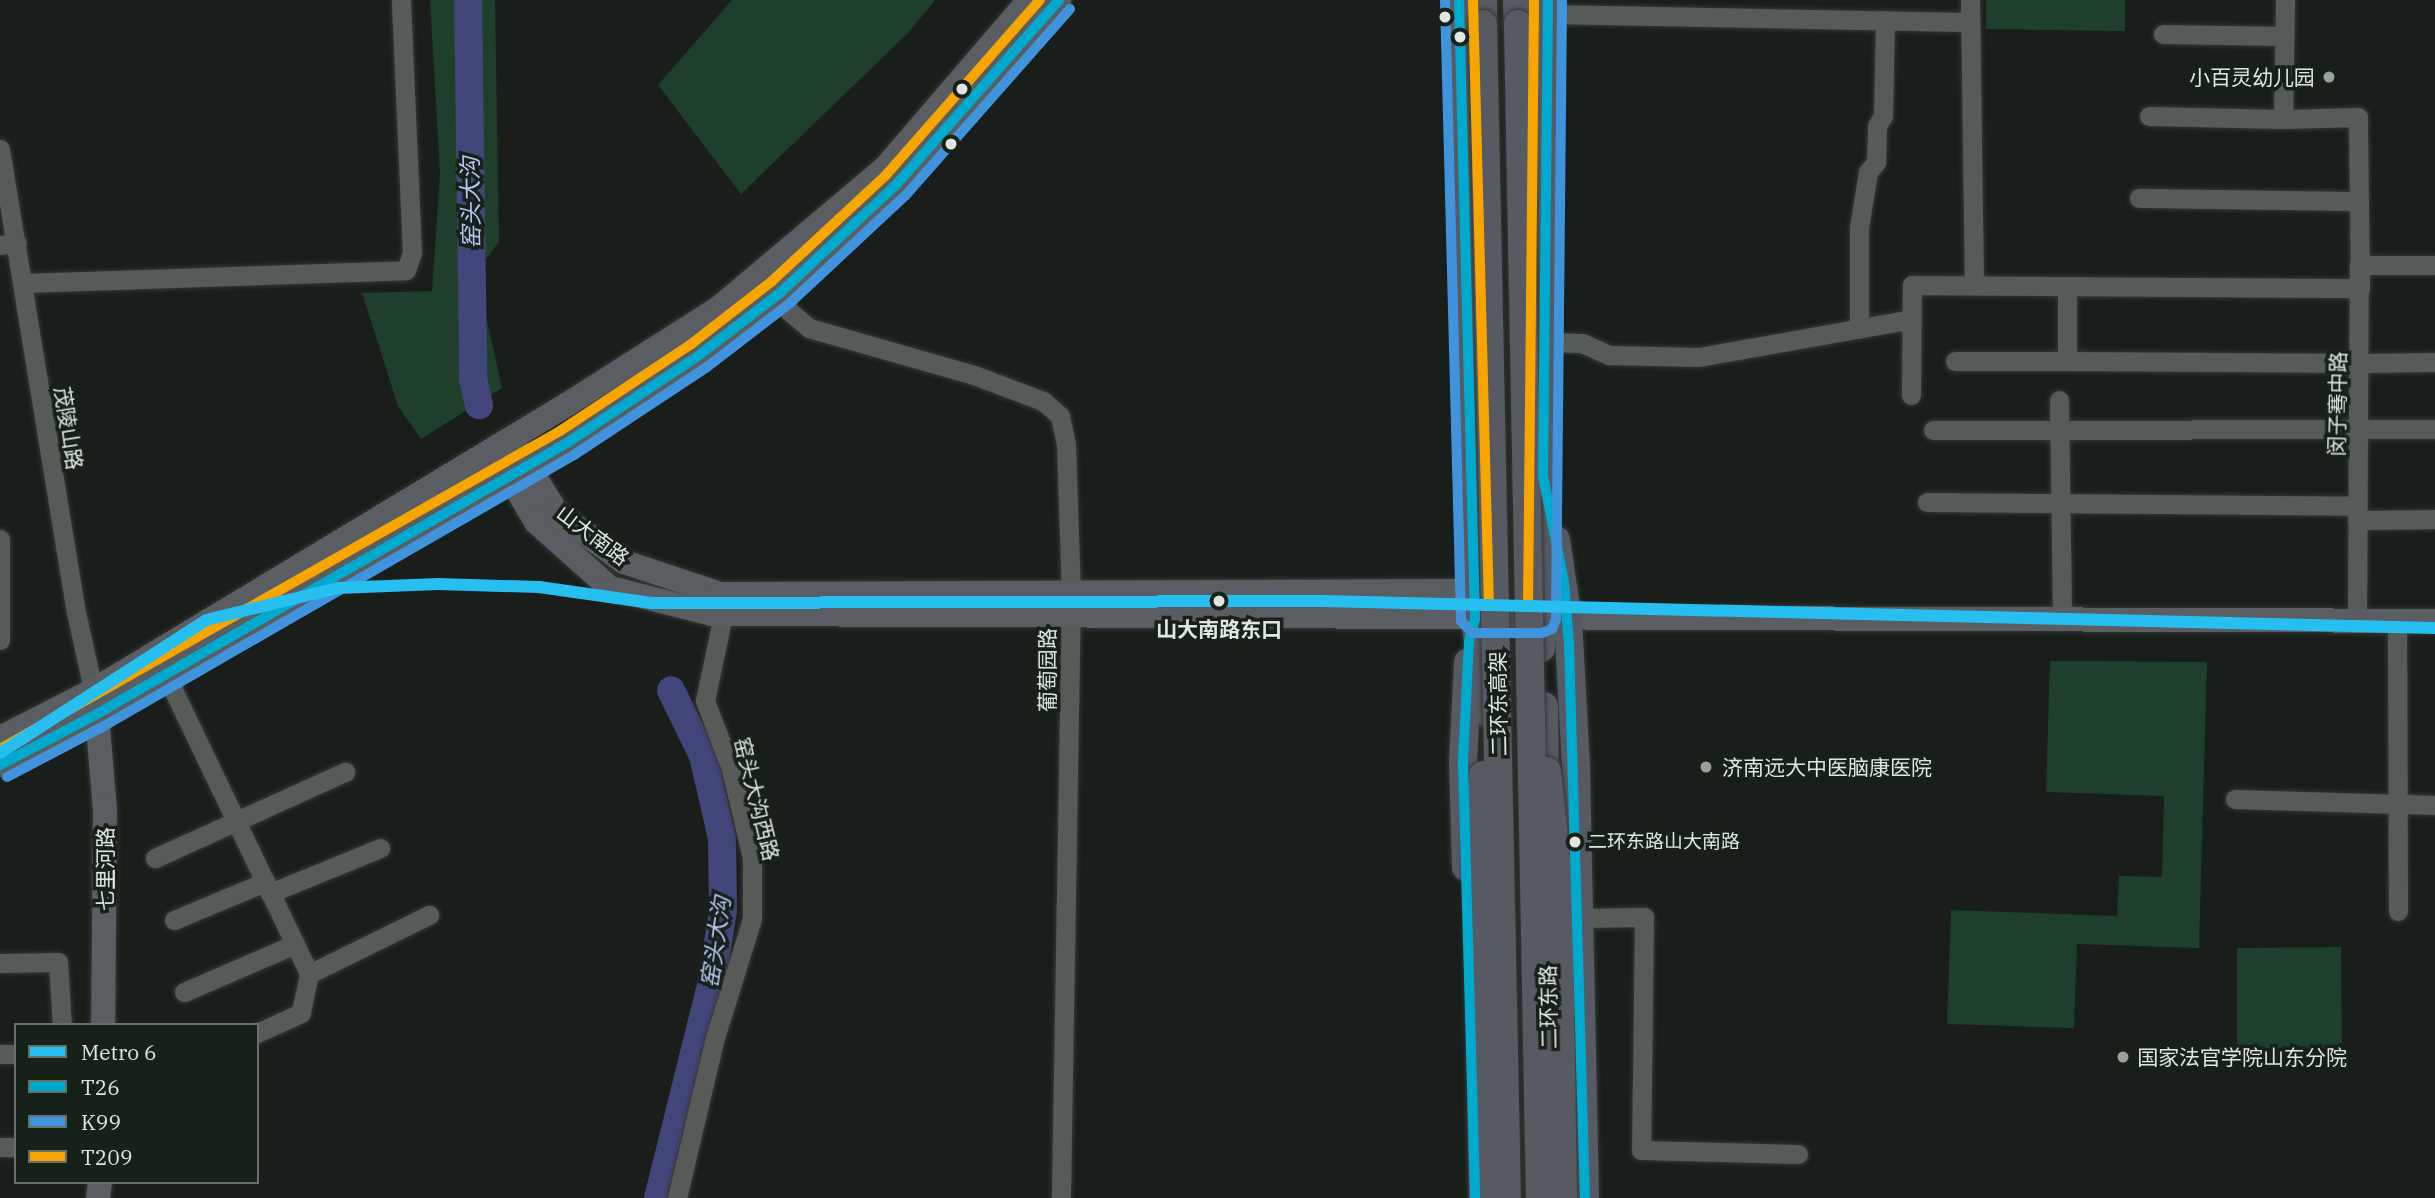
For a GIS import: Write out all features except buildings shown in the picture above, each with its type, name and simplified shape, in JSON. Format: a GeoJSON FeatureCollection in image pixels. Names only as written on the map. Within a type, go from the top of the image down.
{"type":"FeatureCollection","features":[{"type":"Feature","properties":{"kind":"highway"},"geometry":{"type":"LineString","coordinates":[[1460,0],[1482,612],[1492,740],[1499,1198]]}},
{"type":"Feature","properties":{"kind":"highway","name":"二环东高架"},"geometry":{"type":"LineString","coordinates":[[1483,0],[1482,612],[1507,1198]]}},
{"type":"Feature","properties":{"kind":"highway","name":"二环东高架"},"geometry":{"type":"LineString","coordinates":[[1517,0],[1547,622],[1540,1198]]}},
{"type":"Feature","properties":{"kind":"highway","name":"二环东路"},"geometry":{"type":"LineString","coordinates":[[1548,7],[1542,342],[1547,622],[1545,817],[1552,1198]]}},
{"type":"Feature","properties":{"kind":"highway"},"geometry":{"type":"LineString","coordinates":[[1475,1198],[1463,762],[1469,642],[1482,612]]}},
{"type":"Feature","properties":{"kind":"highway"},"geometry":{"type":"LineString","coordinates":[[1482,612],[1477,849],[1483,1198]]}},
{"type":"Feature","properties":{"kind":"highway"},"geometry":{"type":"LineString","coordinates":[[1547,622],[1558,876],[1563,1198]]}},
{"type":"Feature","properties":{"kind":"highway","name":"二环东路"},"geometry":{"type":"LineString","coordinates":[[1547,622],[1574,740],[1585,1198]]}},
{"type":"Feature","properties":{"kind":"highway","name":"二环东路"},"geometry":{"type":"LineString","coordinates":[[1545,817],[1574,740]]}},
{"type":"Feature","properties":{"kind":"highway","name":"二环东路"},"geometry":{"type":"LineString","coordinates":[[1546,753],[1577,812]]}},
{"type":"Feature","properties":{"kind":"highway"},"geometry":{"type":"LineString","coordinates":[[1463,762],[1493,822]]}},
{"type":"Feature","properties":{"kind":"highway"},"geometry":{"type":"LineString","coordinates":[[1469,1009],[1495,956]]}},
{"type":"Feature","properties":{"kind":"main road"},"geometry":{"type":"LineString","coordinates":[[0,765],[720,307],[886,167],[1029,0]]}},
{"type":"Feature","properties":{"kind":"main road"},"geometry":{"type":"LineString","coordinates":[[0,738],[166,675],[567,443],[698,356],[780,293],[896,185],[1059,0]]}},
{"type":"Feature","properties":{"kind":"main road","name":"山大南路"},"geometry":{"type":"LineString","coordinates":[[501,444],[528,464],[557,513],[624,562],[720,594],[1482,612],[1547,622],[2062,619],[2435,621]]}},
{"type":"Feature","properties":{"kind":"main road","name":"山大南路"},"geometry":{"type":"LineString","coordinates":[[501,444],[506,476],[542,529],[610,588],[723,614],[1070,616],[1482,612]]}},
{"type":"Feature","properties":{"kind":"main road","name":"七里河路"},"geometry":{"type":"LineString","coordinates":[[96,702],[105,811],[103,1023]]}},
{"type":"Feature","properties":{"kind":"street"},"geometry":{"type":"LineString","coordinates":[[24,283],[406,270],[412,253],[401,0]]}},
{"type":"Feature","properties":{"kind":"street"},"geometry":{"type":"LineString","coordinates":[[1970,0],[1974,285]]}},
{"type":"Feature","properties":{"kind":"street"},"geometry":{"type":"LineString","coordinates":[[2149,117],[2283,118],[2285,0]]}},
{"type":"Feature","properties":{"kind":"street"},"geometry":{"type":"LineString","coordinates":[[1548,7],[1780,9],[1885,20],[1970,22]]}},
{"type":"Feature","properties":{"kind":"street"},"geometry":{"type":"LineString","coordinates":[[1859,329],[1859,228],[1868,172],[1876,162],[1877,126],[1884,116],[1885,20]]}},
{"type":"Feature","properties":{"kind":"street"},"geometry":{"type":"LineString","coordinates":[[2163,34],[2284,36]]}},
{"type":"Feature","properties":{"kind":"street","name":"闵子骞中路"},"geometry":{"type":"LineString","coordinates":[[2283,118],[2358,117],[2359,265],[2364,363],[2357,513],[2357,619]]}},
{"type":"Feature","properties":{"kind":"street","name":"茂陵山路"},"geometry":{"type":"LineString","coordinates":[[0,149],[9,244],[24,283],[76,612],[96,702]]}},
{"type":"Feature","properties":{"kind":"street"},"geometry":{"type":"LineString","coordinates":[[2139,198],[2359,201]]}},
{"type":"Feature","properties":{"kind":"street"},"geometry":{"type":"LineString","coordinates":[[2359,265],[2435,265]]}},
{"type":"Feature","properties":{"kind":"street"},"geometry":{"type":"LineString","coordinates":[[1911,395],[1912,285],[2360,288]]}},
{"type":"Feature","properties":{"kind":"street"},"geometry":{"type":"LineString","coordinates":[[2067,286],[2067,360]]}},
{"type":"Feature","properties":{"kind":"street","name":"葡萄园路"},"geometry":{"type":"LineString","coordinates":[[780,293],[789,311],[809,328],[974,375],[1043,401],[1060,416],[1066,444],[1070,616],[1061,1198]]}},
{"type":"Feature","properties":{"kind":"street"},"geometry":{"type":"LineString","coordinates":[[1542,342],[1582,343],[1609,355],[1699,357],[1912,320]]}},
{"type":"Feature","properties":{"kind":"street"},"geometry":{"type":"LineString","coordinates":[[1955,360],[2435,362]]}},
{"type":"Feature","properties":{"kind":"street"},"geometry":{"type":"LineString","coordinates":[[2059,400],[2062,619]]}},
{"type":"Feature","properties":{"kind":"street"},"geometry":{"type":"LineString","coordinates":[[1933,430],[2361,427],[2435,429]]}},
{"type":"Feature","properties":{"kind":"street"},"geometry":{"type":"LineString","coordinates":[[1927,502],[2060,501],[2357,513],[2435,519]]}},
{"type":"Feature","properties":{"kind":"street"},"geometry":{"type":"LineString","coordinates":[[0,539],[0,640]]}},
{"type":"Feature","properties":{"kind":"street","name":"窑头大沟西路"},"geometry":{"type":"LineString","coordinates":[[677,1198],[713,1041],[752,919],[752,858],[730,766],[705,701],[723,614]]}},
{"type":"Feature","properties":{"kind":"street"},"geometry":{"type":"LineString","coordinates":[[2397,620],[2398,911]]}},
{"type":"Feature","properties":{"kind":"street"},"geometry":{"type":"LineString","coordinates":[[166,675],[309,974],[301,1013],[259,1032]]}},
{"type":"Feature","properties":{"kind":"street"},"geometry":{"type":"LineString","coordinates":[[155,858],[345,772]]}},
{"type":"Feature","properties":{"kind":"street"},"geometry":{"type":"LineString","coordinates":[[2235,799],[2435,805]]}},
{"type":"Feature","properties":{"kind":"street"},"geometry":{"type":"LineString","coordinates":[[174,920],[380,848]]}},
{"type":"Feature","properties":{"kind":"street"},"geometry":{"type":"LineString","coordinates":[[309,974],[429,915]]}},
{"type":"Feature","properties":{"kind":"street"},"geometry":{"type":"LineString","coordinates":[[1580,918],[1644,917],[1641,1150],[1798,1154]]}},
{"type":"Feature","properties":{"kind":"street"},"geometry":{"type":"LineString","coordinates":[[184,992],[295,944]]}},
{"type":"Feature","properties":{"kind":"street"},"geometry":{"type":"LineString","coordinates":[[0,963],[58,962],[62,1023]]}},
{"type":"Feature","properties":{"kind":"green space"},"geometry":{"type":"Polygon","coordinates":[[[430,0],[495,0],[499,242],[476,272],[502,388],[421,439],[398,406],[362,293],[432,291],[440,174],[430,0]]]}},
{"type":"Feature","properties":{"kind":"green space"},"geometry":{"type":"Polygon","coordinates":[[[732,0],[935,0],[907,34],[741,194],[658,85],[732,0]]]}},
{"type":"Feature","properties":{"kind":"green space"},"geometry":{"type":"Polygon","coordinates":[[[1986,0],[2125,0],[2125,31],[1986,29],[1986,0]]]}},
{"type":"Feature","properties":{"kind":"green space"},"geometry":{"type":"Polygon","coordinates":[[[2050,661],[2207,662],[2199,948],[2077,944],[2074,1028],[1947,1024],[1951,910],[2117,916],[2119,876],[2162,877],[2164,796],[2046,792],[2050,661]]]}},
{"type":"Feature","properties":{"kind":"green space"},"geometry":{"type":"Polygon","coordinates":[[[2341,947],[2342,1048],[2237,1049],[2237,948],[2341,947]]]}},
{"type":"Feature","properties":{"kind":"waterway","name":"窑头大沟"},"geometry":{"type":"LineString","coordinates":[[468,0],[473,379],[479,405]]}},
{"type":"Feature","properties":{"kind":"waterway","name":"窑头大沟"},"geometry":{"type":"LineString","coordinates":[[658,1198],[712,981],[723,910],[722,838],[703,756],[671,690]]}},
{"type":"Feature","properties":{"kind":"metro line","name":"6"},"geometry":{"type":"LineString","coordinates":[[0,753],[206,620],[338,588],[438,584],[539,587],[652,603],[1323,601],[2435,628]]}},
{"type":"Feature","properties":{"kind":"transit line","name":"T209"},"geometry":{"type":"LineString","coordinates":[[0,749],[560,431],[690,345],[771,282],[886,175],[1040,0]]}},
{"type":"Feature","properties":{"kind":"transit line","name":"T26"},"geometry":{"type":"LineString","coordinates":[[0,765],[97,714],[567,443],[698,356],[780,293],[896,185],[1059,0]]}},
{"type":"Feature","properties":{"kind":"transit line","name":"K99"},"geometry":{"type":"LineString","coordinates":[[1445,0],[1461,621],[1472,633],[1542,633],[1552,629],[1556,619],[1562,0]]}},
{"type":"Feature","properties":{"kind":"transit line","name":"T26"},"geometry":{"type":"LineString","coordinates":[[1459,0],[1475,619],[1469,642],[1463,762],[1475,1198]]}},
{"type":"Feature","properties":{"kind":"transit line","name":"T209"},"geometry":{"type":"LineString","coordinates":[[1473,0],[1489,605],[1528,605],[1534,0]]}},
{"type":"Feature","properties":{"kind":"transit line","name":"T26"},"geometry":{"type":"LineString","coordinates":[[1548,0],[1543,476],[1564,582],[1569,644],[1585,1198]]}},
{"type":"Feature","properties":{"kind":"transit line","name":"K99"},"geometry":{"type":"LineString","coordinates":[[7,777],[104,726],[574,455],[707,367],[790,303],[906,195],[1070,9]]}},
{"type":"Feature","properties":{"kind":"place","name":"小百灵幼儿园"},"geometry":{"type":"Point","coordinates":[2329,77]}},
{"type":"Feature","properties":{"kind":"place","name":"山大南路东口"},"geometry":{"type":"Point","coordinates":[1219,601]}},
{"type":"Feature","properties":{"kind":"place","name":"济南远大中医脑康医院"},"geometry":{"type":"Point","coordinates":[1706,767]}},
{"type":"Feature","properties":{"kind":"place","name":"二环东路山大南路"},"geometry":{"type":"Point","coordinates":[1575,842]}},
{"type":"Feature","properties":{"kind":"place","name":"国家法官学院山东分院"},"geometry":{"type":"Point","coordinates":[2123,1057]}}]}
